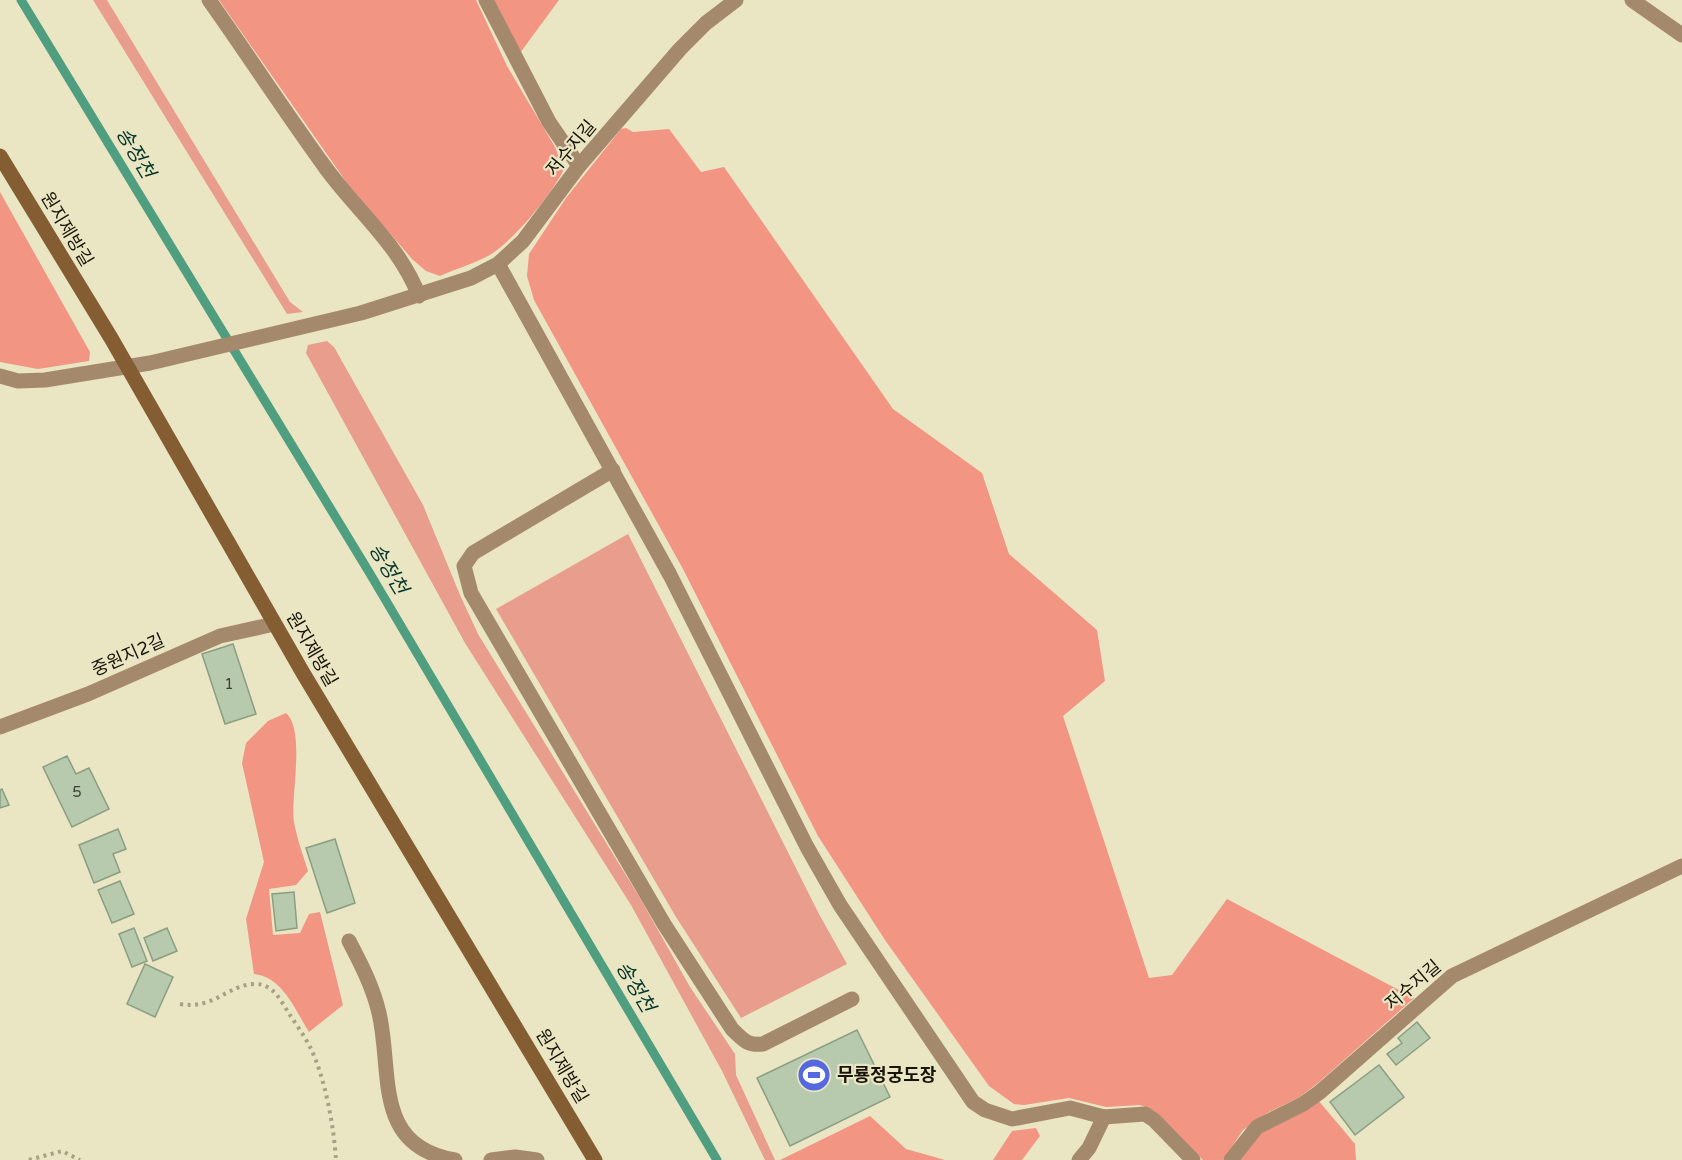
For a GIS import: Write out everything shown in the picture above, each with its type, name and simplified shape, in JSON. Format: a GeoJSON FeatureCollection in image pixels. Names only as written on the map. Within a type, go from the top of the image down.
{"type":"FeatureCollection","features":[{"type":"Feature","properties":{"kind":"street"},"geometry":{"type":"LineString","coordinates":[[209,0],[324,166],[392,248],[413,281],[419,296]]}},
{"type":"Feature","properties":{"kind":"street"},"geometry":{"type":"LineString","coordinates":[[486,0],[549,122],[579,166]]}},
{"type":"Feature","properties":{"kind":"street","name":"저수지길"},"geometry":{"type":"LineString","coordinates":[[128,368],[362,313],[471,278],[498,264],[523,241],[579,166],[680,49],[706,23],[736,0]]}},
{"type":"Feature","properties":{"kind":"street"},"geometry":{"type":"LineString","coordinates":[[1632,0],[1682,35]]}},
{"type":"Feature","properties":{"kind":"street","name":"원지제방길"},"geometry":{"type":"LineString","coordinates":[[0,156],[128,368],[274,624],[590,1158]]}},
{"type":"Feature","properties":{"kind":"street"},"geometry":{"type":"LineString","coordinates":[[498,264],[670,575],[807,847],[840,905],[973,1102],[985,1110],[1012,1119],[1070,1108],[1104,1117],[1145,1114],[1154,1120],[1193,1160]]}},
{"type":"Feature","properties":{"kind":"street"},"geometry":{"type":"LineString","coordinates":[[0,376],[18,381],[45,380],[128,368]]}},
{"type":"Feature","properties":{"kind":"street"},"geometry":{"type":"LineString","coordinates":[[613,471],[473,553],[464,566],[471,593],[664,924],[732,1029],[744,1042],[752,1045],[763,1044],[852,999]]}},
{"type":"Feature","properties":{"kind":"street","name":"중원지2길"},"geometry":{"type":"LineString","coordinates":[[0,727],[88,694],[219,636],[274,624]]}},
{"type":"Feature","properties":{"kind":"street","name":"저수지길"},"geometry":{"type":"LineString","coordinates":[[1231,1160],[1257,1127],[1303,1104],[1320,1092],[1452,976],[1682,866]]}},
{"type":"Feature","properties":{"kind":"street"},"geometry":{"type":"LineString","coordinates":[[349,940],[370,981],[379,1011],[387,1088],[401,1128],[412,1143],[440,1157],[455,1160]]}},
{"type":"Feature","properties":{"kind":"street"},"geometry":{"type":"LineString","coordinates":[[1079,1160],[1089,1148],[1104,1117]]}},
{"type":"Feature","properties":{"kind":"street"},"geometry":{"type":"LineString","coordinates":[[491,1160],[515,1157],[537,1160]]}},
{"type":"Feature","properties":{"kind":"path"},"geometry":{"type":"LineString","coordinates":[[180,1004],[194,1006],[207,1003],[248,984],[268,987],[277,994],[311,1048],[324,1089],[336,1160]]}},
{"type":"Feature","properties":{"kind":"path"},"geometry":{"type":"LineString","coordinates":[[29,1160],[62,1152],[80,1160]]}},
{"type":"Feature","properties":{"kind":"shaded area"},"geometry":{"type":"Polygon","coordinates":[[[93,0],[107,0],[290,302],[303,312],[287,314],[93,0]]]}},
{"type":"Feature","properties":{"kind":"shaded area"},"geometry":{"type":"Polygon","coordinates":[[[219,0],[476,0],[507,66],[555,147],[564,169],[559,179],[519,230],[497,250],[482,259],[440,276],[426,271],[412,259],[347,183],[219,0]]]}},
{"type":"Feature","properties":{"kind":"shaded area"},"geometry":{"type":"Polygon","coordinates":[[[494,0],[559,0],[520,53],[494,0]]]}},
{"type":"Feature","properties":{"kind":"shaded area"},"geometry":{"type":"Polygon","coordinates":[[[626,128],[633,132],[669,129],[701,172],[724,167],[893,409],[982,473],[1009,554],[1097,630],[1105,681],[1063,716],[1149,978],[1172,975],[1227,899],[1414,998],[1317,1084],[1298,1098],[1267,1113],[1243,1130],[1223,1160],[1203,1160],[1149,1108],[1140,1105],[1106,1107],[1069,1098],[1024,1105],[1014,1104],[989,1086],[885,940],[818,836],[683,569],[534,300],[527,276],[529,254],[566,198],[621,129],[626,128]]]}},
{"type":"Feature","properties":{"kind":"shaded area"},"geometry":{"type":"Polygon","coordinates":[[[0,192],[90,352],[89,361],[38,369],[0,362],[0,192]]]}},
{"type":"Feature","properties":{"kind":"shaded area"},"geometry":{"type":"Polygon","coordinates":[[[327,341],[334,347],[423,505],[478,634],[640,898],[690,987],[735,1054],[736,1075],[775,1160],[765,1160],[722,1071],[631,905],[465,643],[306,353],[308,345],[327,341]]]}},
{"type":"Feature","properties":{"kind":"shaded area"},"geometry":{"type":"Polygon","coordinates":[[[628,534],[819,914],[847,964],[741,1018],[676,917],[496,609],[628,534]]]}},
{"type":"Feature","properties":{"kind":"shaded area"},"geometry":{"type":"Polygon","coordinates":[[[286,713],[292,722],[295,734],[294,822],[308,871],[296,885],[269,889],[273,935],[300,933],[309,914],[320,912],[343,1005],[309,1032],[280,988],[264,976],[254,974],[246,919],[264,862],[242,763],[246,743],[268,721],[286,713]]]}},
{"type":"Feature","properties":{"kind":"shaded area"},"geometry":{"type":"Polygon","coordinates":[[[1318,1100],[1355,1144],[1356,1160],[1235,1160],[1260,1133],[1318,1100]]]}},
{"type":"Feature","properties":{"kind":"shaded area"},"geometry":{"type":"Polygon","coordinates":[[[870,1116],[906,1149],[945,1160],[780,1160],[870,1116]]]}},
{"type":"Feature","properties":{"kind":"shaded area"},"geometry":{"type":"Polygon","coordinates":[[[1036,1128],[1040,1136],[1022,1160],[993,1160],[1012,1131],[1036,1128]]]}},
{"type":"Feature","properties":{"kind":"building"},"geometry":{"type":"Polygon","coordinates":[[[233,644],[256,714],[225,724],[202,654],[233,644]]]}},
{"type":"Feature","properties":{"kind":"building"},"geometry":{"type":"Polygon","coordinates":[[[67,756],[76,774],[89,768],[109,809],[72,827],[43,767],[67,756]]]}},
{"type":"Feature","properties":{"kind":"building"},"geometry":{"type":"Polygon","coordinates":[[[2,789],[9,805],[0,808],[0,790],[2,789]]]}},
{"type":"Feature","properties":{"kind":"building"},"geometry":{"type":"Polygon","coordinates":[[[118,829],[126,849],[113,854],[120,872],[94,883],[79,845],[118,829]]]}},
{"type":"Feature","properties":{"kind":"building"},"geometry":{"type":"Polygon","coordinates":[[[335,839],[355,903],[327,913],[306,848],[335,839]]]}},
{"type":"Feature","properties":{"kind":"building"},"geometry":{"type":"Polygon","coordinates":[[[120,881],[134,914],[112,923],[98,890],[120,881]]]}},
{"type":"Feature","properties":{"kind":"building"},"geometry":{"type":"Polygon","coordinates":[[[294,892],[297,928],[276,931],[272,894],[294,892]]]}},
{"type":"Feature","properties":{"kind":"building"},"geometry":{"type":"Polygon","coordinates":[[[134,928],[147,961],[132,967],[119,934],[134,928]]]}},
{"type":"Feature","properties":{"kind":"building"},"geometry":{"type":"Polygon","coordinates":[[[167,928],[177,951],[153,961],[144,938],[167,928]]]}},
{"type":"Feature","properties":{"kind":"building"},"geometry":{"type":"Polygon","coordinates":[[[145,964],[173,977],[155,1017],[127,1004],[145,964]]]}},
{"type":"Feature","properties":{"kind":"building"},"geometry":{"type":"Polygon","coordinates":[[[1417,1022],[1430,1038],[1396,1065],[1387,1054],[1402,1043],[1398,1038],[1417,1022]]]}},
{"type":"Feature","properties":{"kind":"building"},"geometry":{"type":"Polygon","coordinates":[[[857,1030],[890,1097],[790,1146],[757,1078],[857,1030]]]}},
{"type":"Feature","properties":{"kind":"building"},"geometry":{"type":"Polygon","coordinates":[[[1379,1065],[1404,1097],[1355,1135],[1330,1102],[1379,1065]]]}},
{"type":"Feature","properties":{"kind":"waterway","name":"송정천"},"geometry":{"type":"LineString","coordinates":[[21,0],[369,572],[717,1160]]}},
{"type":"Feature","properties":{"kind":"place","name":"무룡정궁도장"},"geometry":{"type":"Point","coordinates":[814,1075]}}]}
